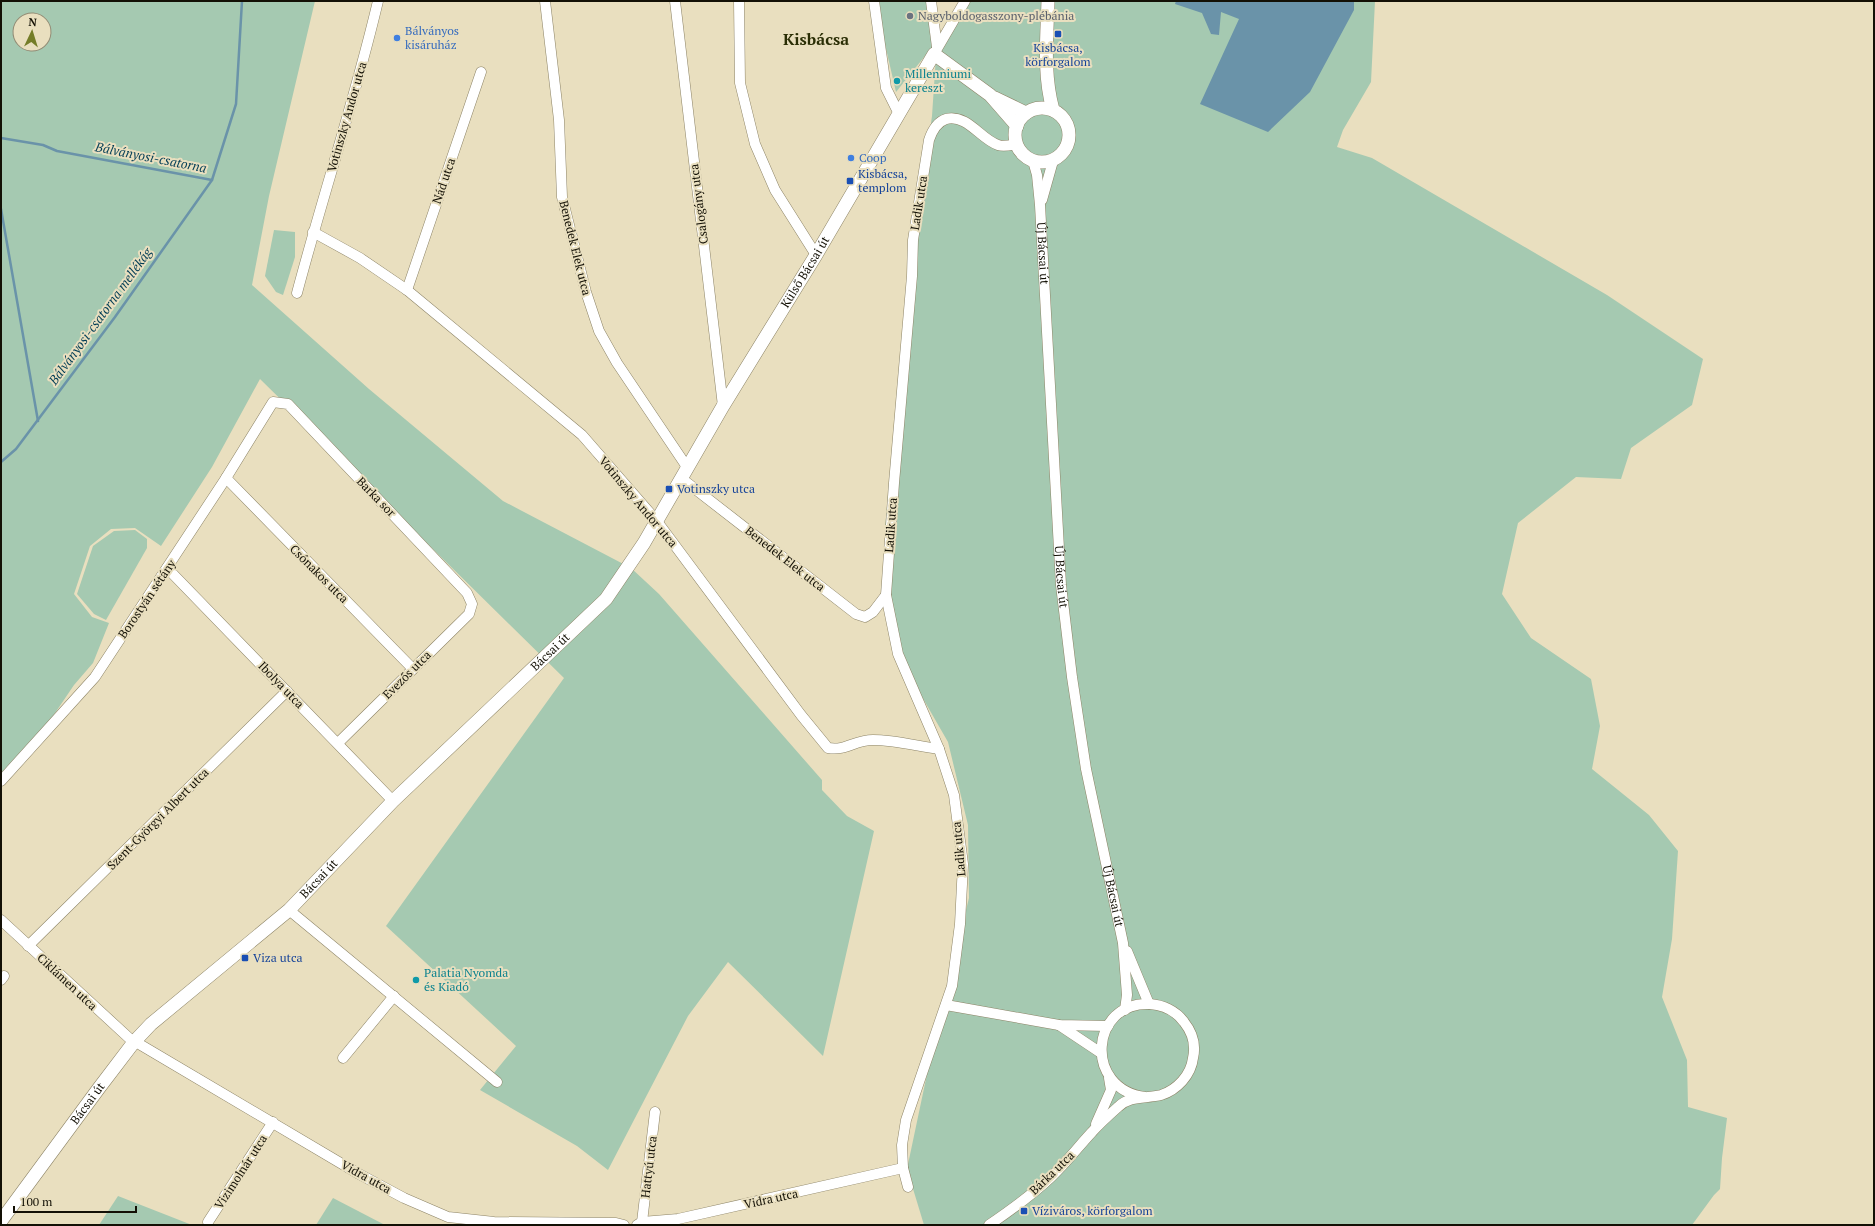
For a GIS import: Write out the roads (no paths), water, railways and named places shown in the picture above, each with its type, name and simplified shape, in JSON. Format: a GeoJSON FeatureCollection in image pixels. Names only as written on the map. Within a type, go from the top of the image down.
{"type":"FeatureCollection","features":[{"type":"Feature","properties":{"kind":"main road"},"geometry":{"type":"LineString","coordinates":[[1048,1],[1046,71],[1049,95],[1053,110]]}},
{"type":"Feature","properties":{"kind":"main road","name":"Külső Bácsai út"},"geometry":{"type":"LineString","coordinates":[[644,542],[723,406],[816,255],[936,51]]}},
{"type":"Feature","properties":{"kind":"main road"},"geometry":{"type":"LineString","coordinates":[[936,51],[990,96],[1017,126]]}},
{"type":"Feature","properties":{"kind":"main road"},"geometry":{"type":"LineString","coordinates":[[1046,71],[1030,111],[1017,126],[1015,137],[1016,144],[1021,152],[1033,161],[1045,162],[1053,160]]}},
{"type":"Feature","properties":{"kind":"main road"},"geometry":{"type":"LineString","coordinates":[[990,96],[1030,111],[1047,108],[1053,110]]}},
{"type":"Feature","properties":{"kind":"main road","name":"Új Bácsai út"},"geometry":{"type":"LineString","coordinates":[[1053,110],[1066,122],[1069,131],[1069,140],[1066,149],[1060,156],[1053,160]]}},
{"type":"Feature","properties":{"kind":"main road","name":"Bácsai út"},"geometry":{"type":"LineString","coordinates":[[1,1221],[134,1042],[169,1008],[289,910],[394,801],[606,599],[644,542]]}},
{"type":"Feature","properties":{"kind":"street","name":"Votinszky Andor utca"},"geometry":{"type":"LineString","coordinates":[[298,293],[313,232],[365,58],[378,1]]}},
{"type":"Feature","properties":{"kind":"street","name":"Benedek Elek utca"},"geometry":{"type":"LineString","coordinates":[[545,1],[559,120],[562,197],[598,331],[684,472],[856,614],[865,618],[873,612],[886,595]]}},
{"type":"Feature","properties":{"kind":"street","name":"Csalogány utca"},"geometry":{"type":"LineString","coordinates":[[675,1],[723,406]]}},
{"type":"Feature","properties":{"kind":"street"},"geometry":{"type":"LineString","coordinates":[[739,1],[740,83],[755,144],[775,190],[816,255]]}},
{"type":"Feature","properties":{"kind":"street"},"geometry":{"type":"LineString","coordinates":[[874,1],[886,88],[899,114]]}},
{"type":"Feature","properties":{"kind":"street"},"geometry":{"type":"LineString","coordinates":[[931,1],[936,51]]}},
{"type":"Feature","properties":{"kind":"street","name":"Külső Bácsai út"},"geometry":{"type":"LineString","coordinates":[[936,51],[964,1]]}},
{"type":"Feature","properties":{"kind":"street","name":"Nád utca"},"geometry":{"type":"LineString","coordinates":[[407,290],[481,72]]}},
{"type":"Feature","properties":{"kind":"street","name":"Ladik utca"},"geometry":{"type":"LineString","coordinates":[[908,1187],[904,1168],[902,1145],[906,1120],[952,986],[960,924],[963,864],[954,795],[939,749],[898,654],[886,595],[893,491],[912,276],[913,240],[929,140],[931,133],[939,123],[954,118],[964,121],[997,145],[1016,144]]}},
{"type":"Feature","properties":{"kind":"street","name":"Új Bácsai út"},"geometry":{"type":"LineString","coordinates":[[1040,205],[1053,160]]}},
{"type":"Feature","properties":{"kind":"street","name":"Új Bácsai út"},"geometry":{"type":"LineString","coordinates":[[1033,161],[1037,175],[1040,205],[1061,585],[1072,677],[1086,769],[1124,943],[1127,995],[1125,1010]]}},
{"type":"Feature","properties":{"kind":"street","name":"Votinszky Andor utca"},"geometry":{"type":"LineString","coordinates":[[313,232],[360,258],[407,290],[582,435],[656,520],[801,715],[828,748],[839,750],[859,741],[874,740],[939,749]]}},
{"type":"Feature","properties":{"kind":"street","name":"Borostyán sétány"},"geometry":{"type":"LineString","coordinates":[[1,781],[95,677],[226,478],[273,402]]}},
{"type":"Feature","properties":{"kind":"street","name":"Barka sor"},"geometry":{"type":"LineString","coordinates":[[273,402],[288,404],[467,593],[472,604]]}},
{"type":"Feature","properties":{"kind":"street","name":"Csónakos utca"},"geometry":{"type":"LineString","coordinates":[[226,478],[413,669]]}},
{"type":"Feature","properties":{"kind":"street","name":"Ibolya utca"},"geometry":{"type":"LineString","coordinates":[[167,568],[394,801]]}},
{"type":"Feature","properties":{"kind":"street","name":"Evezős utca"},"geometry":{"type":"LineString","coordinates":[[338,743],[469,614],[472,604]]}},
{"type":"Feature","properties":{"kind":"street","name":"Szent-Györgyi Albert utca"},"geometry":{"type":"LineString","coordinates":[[28,946],[287,691]]}},
{"type":"Feature","properties":{"kind":"street"},"geometry":{"type":"LineString","coordinates":[[289,910],[497,1082]]}},
{"type":"Feature","properties":{"kind":"street","name":"Ciklámen utca"},"geometry":{"type":"LineString","coordinates":[[1,920],[134,1042]]}},
{"type":"Feature","properties":{"kind":"street","name":"Új Bácsai út"},"geometry":{"type":"LineString","coordinates":[[1124,943],[1149,1004]]}},
{"type":"Feature","properties":{"kind":"street"},"geometry":{"type":"LineString","coordinates":[[343,1058],[394,996]]}},
{"type":"Feature","properties":{"kind":"street"},"geometry":{"type":"LineString","coordinates":[[1092,1131],[1120,1105],[1134,1098],[1145,1097],[1160,1095],[1179,1085],[1188,1073],[1194,1052],[1190,1031],[1182,1019],[1170,1010],[1149,1004],[1136,1005],[1125,1010],[1108,1026],[1103,1038],[1101,1052],[1102,1061],[1114,1083],[1126,1092],[1145,1097]]}},
{"type":"Feature","properties":{"kind":"street"},"geometry":{"type":"LineString","coordinates":[[946,1005],[1059,1025],[1108,1026]]}},
{"type":"Feature","properties":{"kind":"street"},"geometry":{"type":"LineString","coordinates":[[1059,1025],[1101,1052]]}},
{"type":"Feature","properties":{"kind":"street","name":"Vidra utca"},"geometry":{"type":"LineString","coordinates":[[134,1042],[273,1122],[359,1174],[404,1198],[448,1217],[493,1223],[616,1223],[624,1225]]}},
{"type":"Feature","properties":{"kind":"street"},"geometry":{"type":"LineString","coordinates":[[1092,1131],[1111,1090],[1109,1076]]}},
{"type":"Feature","properties":{"kind":"street","name":"Hattyú utca"},"geometry":{"type":"LineString","coordinates":[[640,1224],[655,1112]]}},
{"type":"Feature","properties":{"kind":"street","name":"Vizimolnár utca"},"geometry":{"type":"LineString","coordinates":[[208,1222],[273,1122]]}},
{"type":"Feature","properties":{"kind":"street","name":"Bárka utca"},"geometry":{"type":"LineString","coordinates":[[989,1225],[1052,1177],[1092,1131]]}},
{"type":"Feature","properties":{"kind":"street","name":"Vidra utca"},"geometry":{"type":"LineString","coordinates":[[640,1224],[678,1219],[904,1168]]}},
{"type":"Feature","properties":{"kind":"water"},"geometry":{"type":"Polygon","coordinates":[[[1176,1],[1354,1],[1354,10],[1310,92],[1268,132],[1200,104],[1239,19],[1221,12],[1219,35],[1211,34],[1202,13],[1175,4],[1176,1]]]}},
{"type":"Feature","properties":{"kind":"waterway","name":"Bálványosi-csatorna mellékág"},"geometry":{"type":"LineString","coordinates":[[1,462],[16,449],[115,317],[212,180],[236,104],[242,1]]}},
{"type":"Feature","properties":{"kind":"waterway","name":"Bálványosi-csatorna"},"geometry":{"type":"LineString","coordinates":[[1,138],[43,145],[57,151],[212,180]]}},
{"type":"Feature","properties":{"kind":"waterway"},"geometry":{"type":"LineString","coordinates":[[1,209],[38,421]]}},
{"type":"Feature","properties":{"kind":"place","name":"Nagyboldogasszony-plébánia"},"geometry":{"type":"Point","coordinates":[910,16]}},
{"type":"Feature","properties":{"kind":"place","name":"Kisbácsa, körforgalom"},"geometry":{"type":"Point","coordinates":[1058,34]}},
{"type":"Feature","properties":{"kind":"place","name":"Bálványos kisáruház"},"geometry":{"type":"Point","coordinates":[397,38]}},
{"type":"Feature","properties":{"kind":"place","name":"Millenniumi kereszt"},"geometry":{"type":"Point","coordinates":[897,81]}},
{"type":"Feature","properties":{"kind":"place","name":"Coop"},"geometry":{"type":"Point","coordinates":[851,158]}},
{"type":"Feature","properties":{"kind":"place","name":"Kisbácsa, templom"},"geometry":{"type":"Point","coordinates":[850,181]}},
{"type":"Feature","properties":{"kind":"place","name":"Votinszky utca"},"geometry":{"type":"Point","coordinates":[669,489]}},
{"type":"Feature","properties":{"kind":"place","name":"Viza utca"},"geometry":{"type":"Point","coordinates":[245,958]}},
{"type":"Feature","properties":{"kind":"place","name":"Palatia Nyomda és Kiadó"},"geometry":{"type":"Point","coordinates":[416,980]}},
{"type":"Feature","properties":{"kind":"place","name":"Víziváros, körforgalom"},"geometry":{"type":"Point","coordinates":[1024,1211]}},
{"type":"Feature","properties":{"kind":"district","name":"Kisbácsa"},"geometry":{"type":"Point","coordinates":[816,39]}}]}
